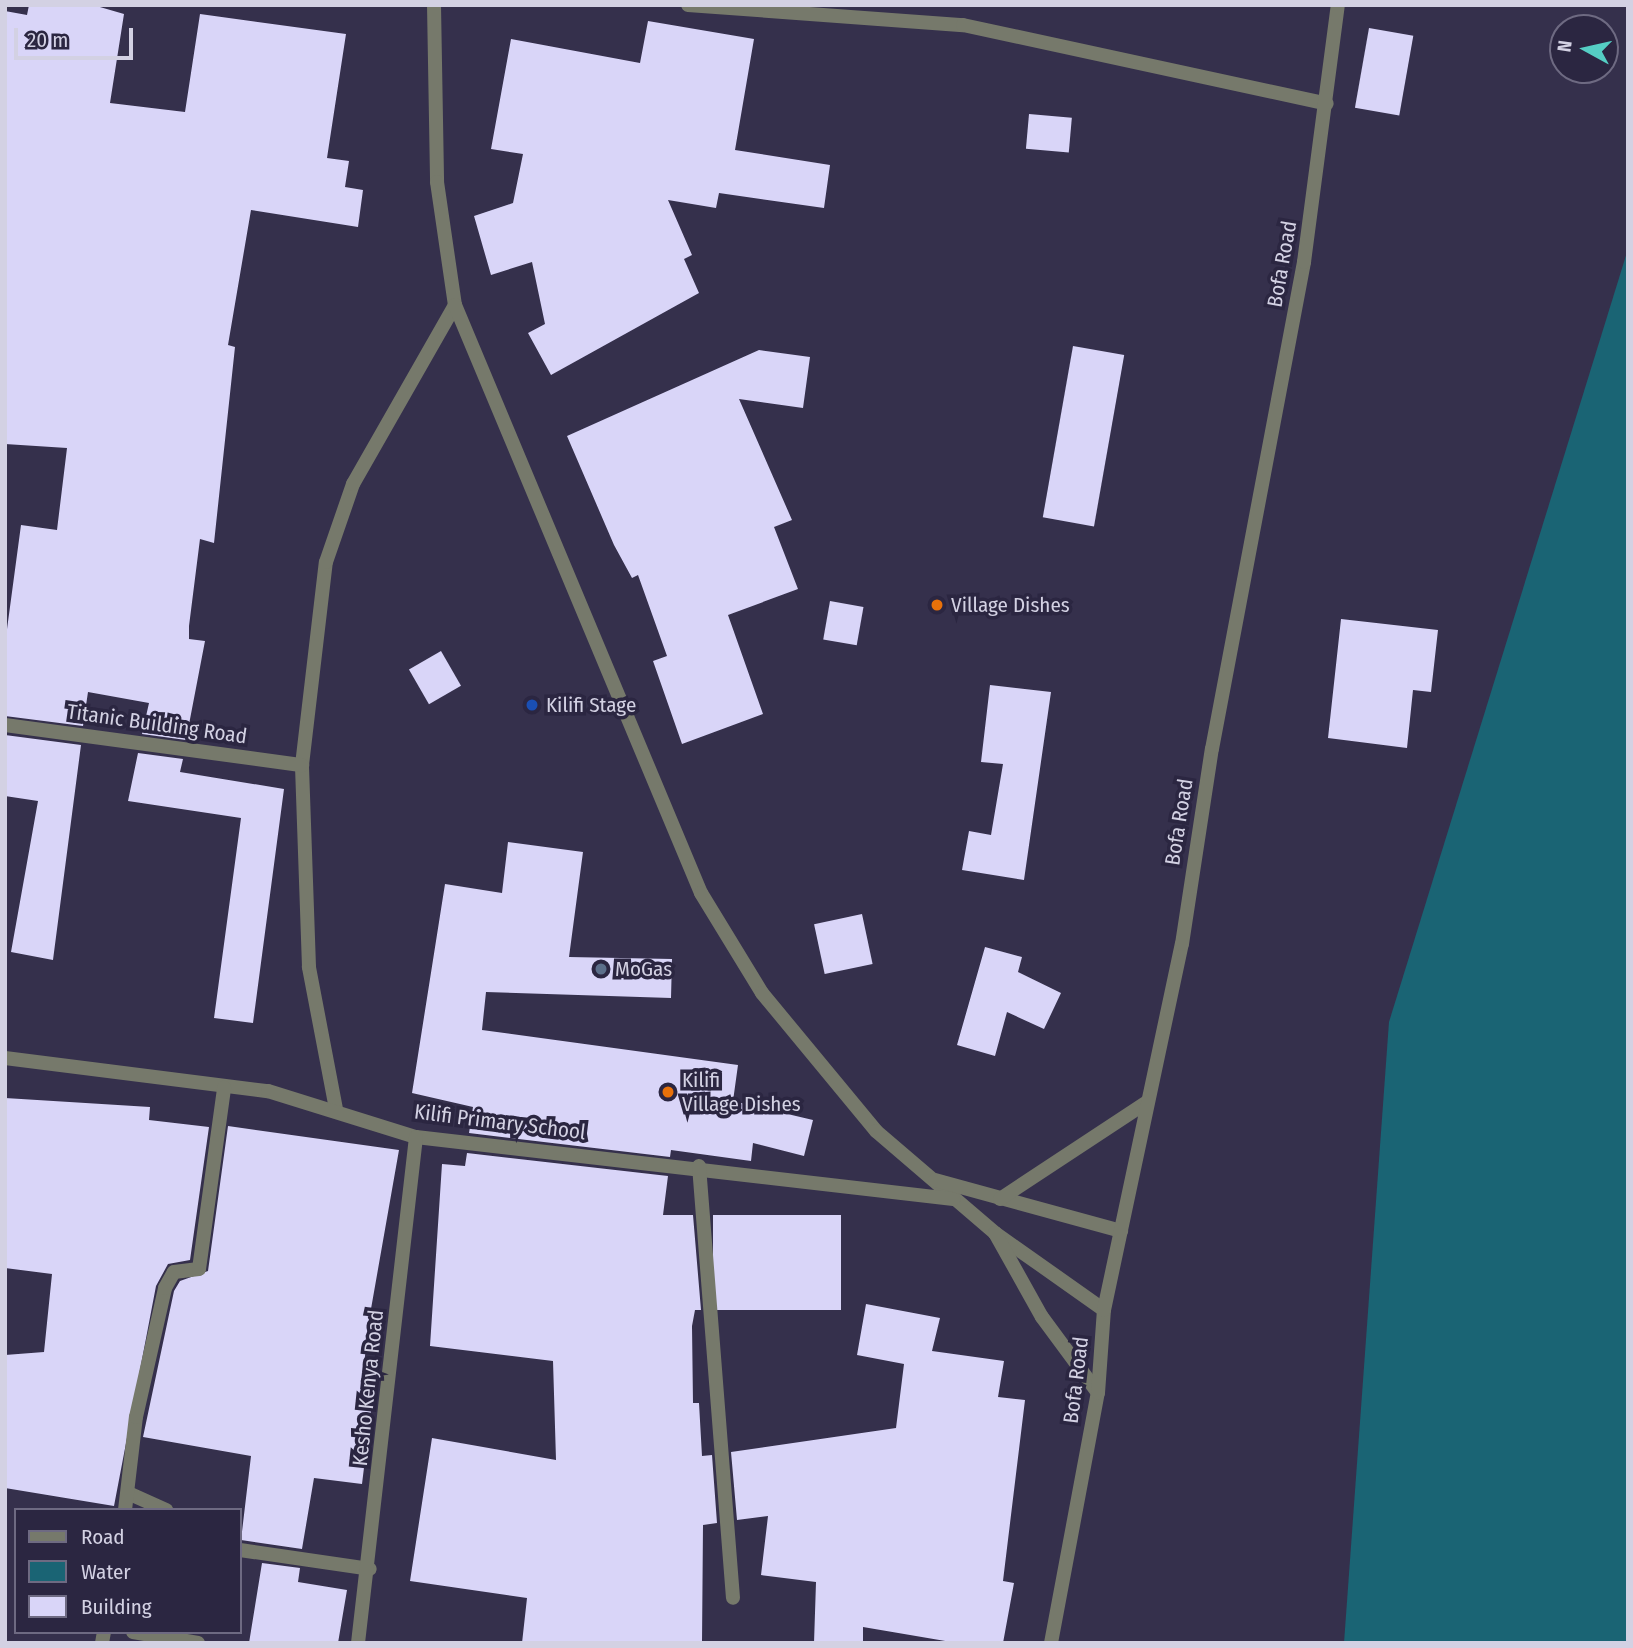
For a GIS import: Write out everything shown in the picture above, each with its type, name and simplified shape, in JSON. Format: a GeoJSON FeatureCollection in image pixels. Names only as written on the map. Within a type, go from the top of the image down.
{"type":"FeatureCollection","features":[{"type":"Feature","properties":{"kind":"street"},"geometry":{"type":"LineString","coordinates":[[434,5],[437,182],[454,305],[701,893],[762,993],[876,1131],[927,1178],[995,1233],[1104,1311]]}},
{"type":"Feature","properties":{"kind":"street"},"geometry":{"type":"LineString","coordinates":[[688,5],[963,24],[1327,104]]}},
{"type":"Feature","properties":{"kind":"street","name":"Bofa Road"},"geometry":{"type":"LineString","coordinates":[[1051,1643],[1098,1393],[1104,1311],[1182,944],[1327,104],[1338,5]]}},
{"type":"Feature","properties":{"kind":"street"},"geometry":{"type":"LineString","coordinates":[[336,1109],[309,967],[302,765],[337,517],[454,305]]}},
{"type":"Feature","properties":{"kind":"street","name":"Titanic Building Road"},"geometry":{"type":"LineString","coordinates":[[5,725],[302,765]]}},
{"type":"Feature","properties":{"kind":"street","name":"Kilifi Primary School"},"geometry":{"type":"LineString","coordinates":[[5,1058],[224,1088],[336,1109],[416,1136],[699,1166],[954,1199]]}},
{"type":"Feature","properties":{"kind":"street"},"geometry":{"type":"LineString","coordinates":[[125,1508],[136,1417],[164,1288],[174,1272],[199,1269],[224,1088]]}},
{"type":"Feature","properties":{"kind":"street"},"geometry":{"type":"LineString","coordinates":[[1000,1199],[1147,1102]]}},
{"type":"Feature","properties":{"kind":"street","name":"Kesho Kenya Road"},"geometry":{"type":"LineString","coordinates":[[358,1643],[370,1569],[416,1136]]}},
{"type":"Feature","properties":{"kind":"street"},"geometry":{"type":"LineString","coordinates":[[699,1166],[733,1598]]}},
{"type":"Feature","properties":{"kind":"street"},"geometry":{"type":"LineString","coordinates":[[927,1178],[1121,1231]]}},
{"type":"Feature","properties":{"kind":"street"},"geometry":{"type":"LineString","coordinates":[[995,1233],[1042,1317],[1098,1393]]}},
{"type":"Feature","properties":{"kind":"street"},"geometry":{"type":"LineString","coordinates":[[128,1493],[162,1508]]}},
{"type":"Feature","properties":{"kind":"street"},"geometry":{"type":"LineString","coordinates":[[242,1550],[370,1569]]}},
{"type":"Feature","properties":{"kind":"street"},"geometry":{"type":"LineString","coordinates":[[145,1634],[198,1643]]}},
{"type":"Feature","properties":{"kind":"water"},"geometry":{"type":"Polygon","coordinates":[[[1628,249],[1628,1643],[1344,1643],[1389,1022],[1628,249]]]}},
{"type":"Feature","properties":{"kind":"building"},"geometry":{"type":"Polygon","coordinates":[[[29,5],[93,5],[124,14],[110,103],[185,112],[200,14],[346,34],[327,158],[349,161],[345,187],[363,190],[358,227],[251,210],[228,345],[235,347],[214,543],[200,539],[189,626],[189,639],[205,641],[186,740],[142,734],[149,703],[88,692],[83,726],[5,716],[5,644],[21,525],[57,530],[67,448],[5,444],[5,11],[27,15],[29,5]]]}},
{"type":"Feature","properties":{"kind":"building"},"geometry":{"type":"Polygon","coordinates":[[[648,21],[754,39],[735,150],[830,165],[824,208],[719,193],[716,208],[668,200],[692,255],[684,259],[699,293],[551,375],[528,333],[545,324],[532,262],[491,275],[474,216],[513,203],[523,154],[491,149],[511,39],[640,63],[648,21]]]}},
{"type":"Feature","properties":{"kind":"building"},"geometry":{"type":"Polygon","coordinates":[[[1369,28],[1413,36],[1399,116],[1355,108],[1369,28]]]}},
{"type":"Feature","properties":{"kind":"building"},"geometry":{"type":"Polygon","coordinates":[[[1029,114],[1072,118],[1069,153],[1026,149],[1029,114]]]}},
{"type":"Feature","properties":{"kind":"building"},"geometry":{"type":"Polygon","coordinates":[[[1073,346],[1124,355],[1094,526],[1043,517],[1073,346]]]}},
{"type":"Feature","properties":{"kind":"building"},"geometry":{"type":"Polygon","coordinates":[[[759,350],[810,357],[803,408],[739,399],[792,520],[774,527],[798,589],[728,615],[763,714],[682,744],[653,661],[667,656],[638,575],[632,578],[614,545],[567,436],[759,350]]]}},
{"type":"Feature","properties":{"kind":"building"},"geometry":{"type":"Polygon","coordinates":[[[830,601],[863,607],[857,645],[823,639],[830,601]]]}},
{"type":"Feature","properties":{"kind":"building"},"geometry":{"type":"Polygon","coordinates":[[[1341,619],[1438,630],[1431,692],[1413,690],[1407,748],[1328,738],[1341,619]]]}},
{"type":"Feature","properties":{"kind":"building"},"geometry":{"type":"Polygon","coordinates":[[[441,651],[461,686],[429,704],[409,670],[441,651]]]}},
{"type":"Feature","properties":{"kind":"building"},"geometry":{"type":"Polygon","coordinates":[[[990,685],[1051,692],[1024,880],[962,870],[969,831],[991,835],[1003,764],[981,762],[990,685]]]}},
{"type":"Feature","properties":{"kind":"building"},"geometry":{"type":"Polygon","coordinates":[[[5,735],[81,745],[53,960],[11,952],[38,801],[5,796],[5,735]]]}},
{"type":"Feature","properties":{"kind":"building"},"geometry":{"type":"Polygon","coordinates":[[[138,753],[183,759],[180,772],[284,789],[253,1023],[214,1018],[241,818],[128,801],[138,753]]]}},
{"type":"Feature","properties":{"kind":"building"},"geometry":{"type":"Polygon","coordinates":[[[508,842],[583,852],[569,957],[672,959],[671,998],[486,992],[482,1030],[738,1065],[733,1101],[813,1120],[804,1156],[753,1143],[751,1161],[671,1150],[670,1157],[469,1133],[473,1107],[412,1093],[445,884],[502,893],[508,842]]]}},
{"type":"Feature","properties":{"kind":"building"},"geometry":{"type":"Polygon","coordinates":[[[862,914],[873,964],[825,974],[814,924],[862,914]]]}},
{"type":"Feature","properties":{"kind":"building"},"geometry":{"type":"Polygon","coordinates":[[[985,947],[1022,957],[1018,972],[1061,993],[1044,1029],[1007,1012],[995,1056],[957,1045],[985,947]]]}},
{"type":"Feature","properties":{"kind":"building"},"geometry":{"type":"Polygon","coordinates":[[[5,1098],[150,1107],[149,1120],[209,1127],[190,1260],[168,1264],[156,1286],[114,1506],[5,1488],[5,1355],[44,1352],[52,1274],[5,1268],[5,1098]]]}},
{"type":"Feature","properties":{"kind":"building"},"geometry":{"type":"Polygon","coordinates":[[[228,1126],[399,1150],[368,1326],[363,1376],[375,1378],[362,1484],[314,1478],[302,1549],[242,1540],[251,1456],[143,1437],[174,1291],[180,1281],[208,1271],[228,1126]]]}},
{"type":"Feature","properties":{"kind":"building"},"geometry":{"type":"Polygon","coordinates":[[[467,1153],[668,1176],[663,1215],[693,1215],[701,1310],[695,1310],[692,1326],[693,1403],[699,1403],[702,1456],[712,1455],[717,1523],[703,1525],[702,1643],[522,1643],[527,1598],[410,1581],[432,1438],[556,1460],[553,1361],[430,1346],[442,1164],[465,1166],[467,1153]]]}},
{"type":"Feature","properties":{"kind":"building"},"geometry":{"type":"Polygon","coordinates":[[[713,1215],[841,1215],[841,1310],[713,1310],[713,1215]]]}},
{"type":"Feature","properties":{"kind":"building"},"geometry":{"type":"Polygon","coordinates":[[[866,1304],[940,1318],[932,1351],[1004,1361],[998,1397],[1025,1400],[1003,1581],[1014,1583],[1003,1643],[957,1643],[863,1627],[863,1643],[814,1643],[816,1582],[761,1575],[768,1516],[737,1520],[731,1452],[896,1428],[904,1364],[857,1355],[866,1304]]]}},
{"type":"Feature","properties":{"kind":"building"},"geometry":{"type":"Polygon","coordinates":[[[262,1563],[300,1568],[298,1582],[347,1590],[338,1643],[249,1643],[262,1563]]]}},
{"type":"Feature","properties":{"kind":"place","name":"Village Dishes"},"geometry":{"type":"Point","coordinates":[937,605]}},
{"type":"Feature","properties":{"kind":"place","name":"Kilifi Stage"},"geometry":{"type":"Point","coordinates":[532,705]}},
{"type":"Feature","properties":{"kind":"place","name":"MoGas"},"geometry":{"type":"Point","coordinates":[601,969]}},
{"type":"Feature","properties":{"kind":"place","name":"Kilifi Village Dishes"},"geometry":{"type":"Point","coordinates":[668,1092]}}]}
